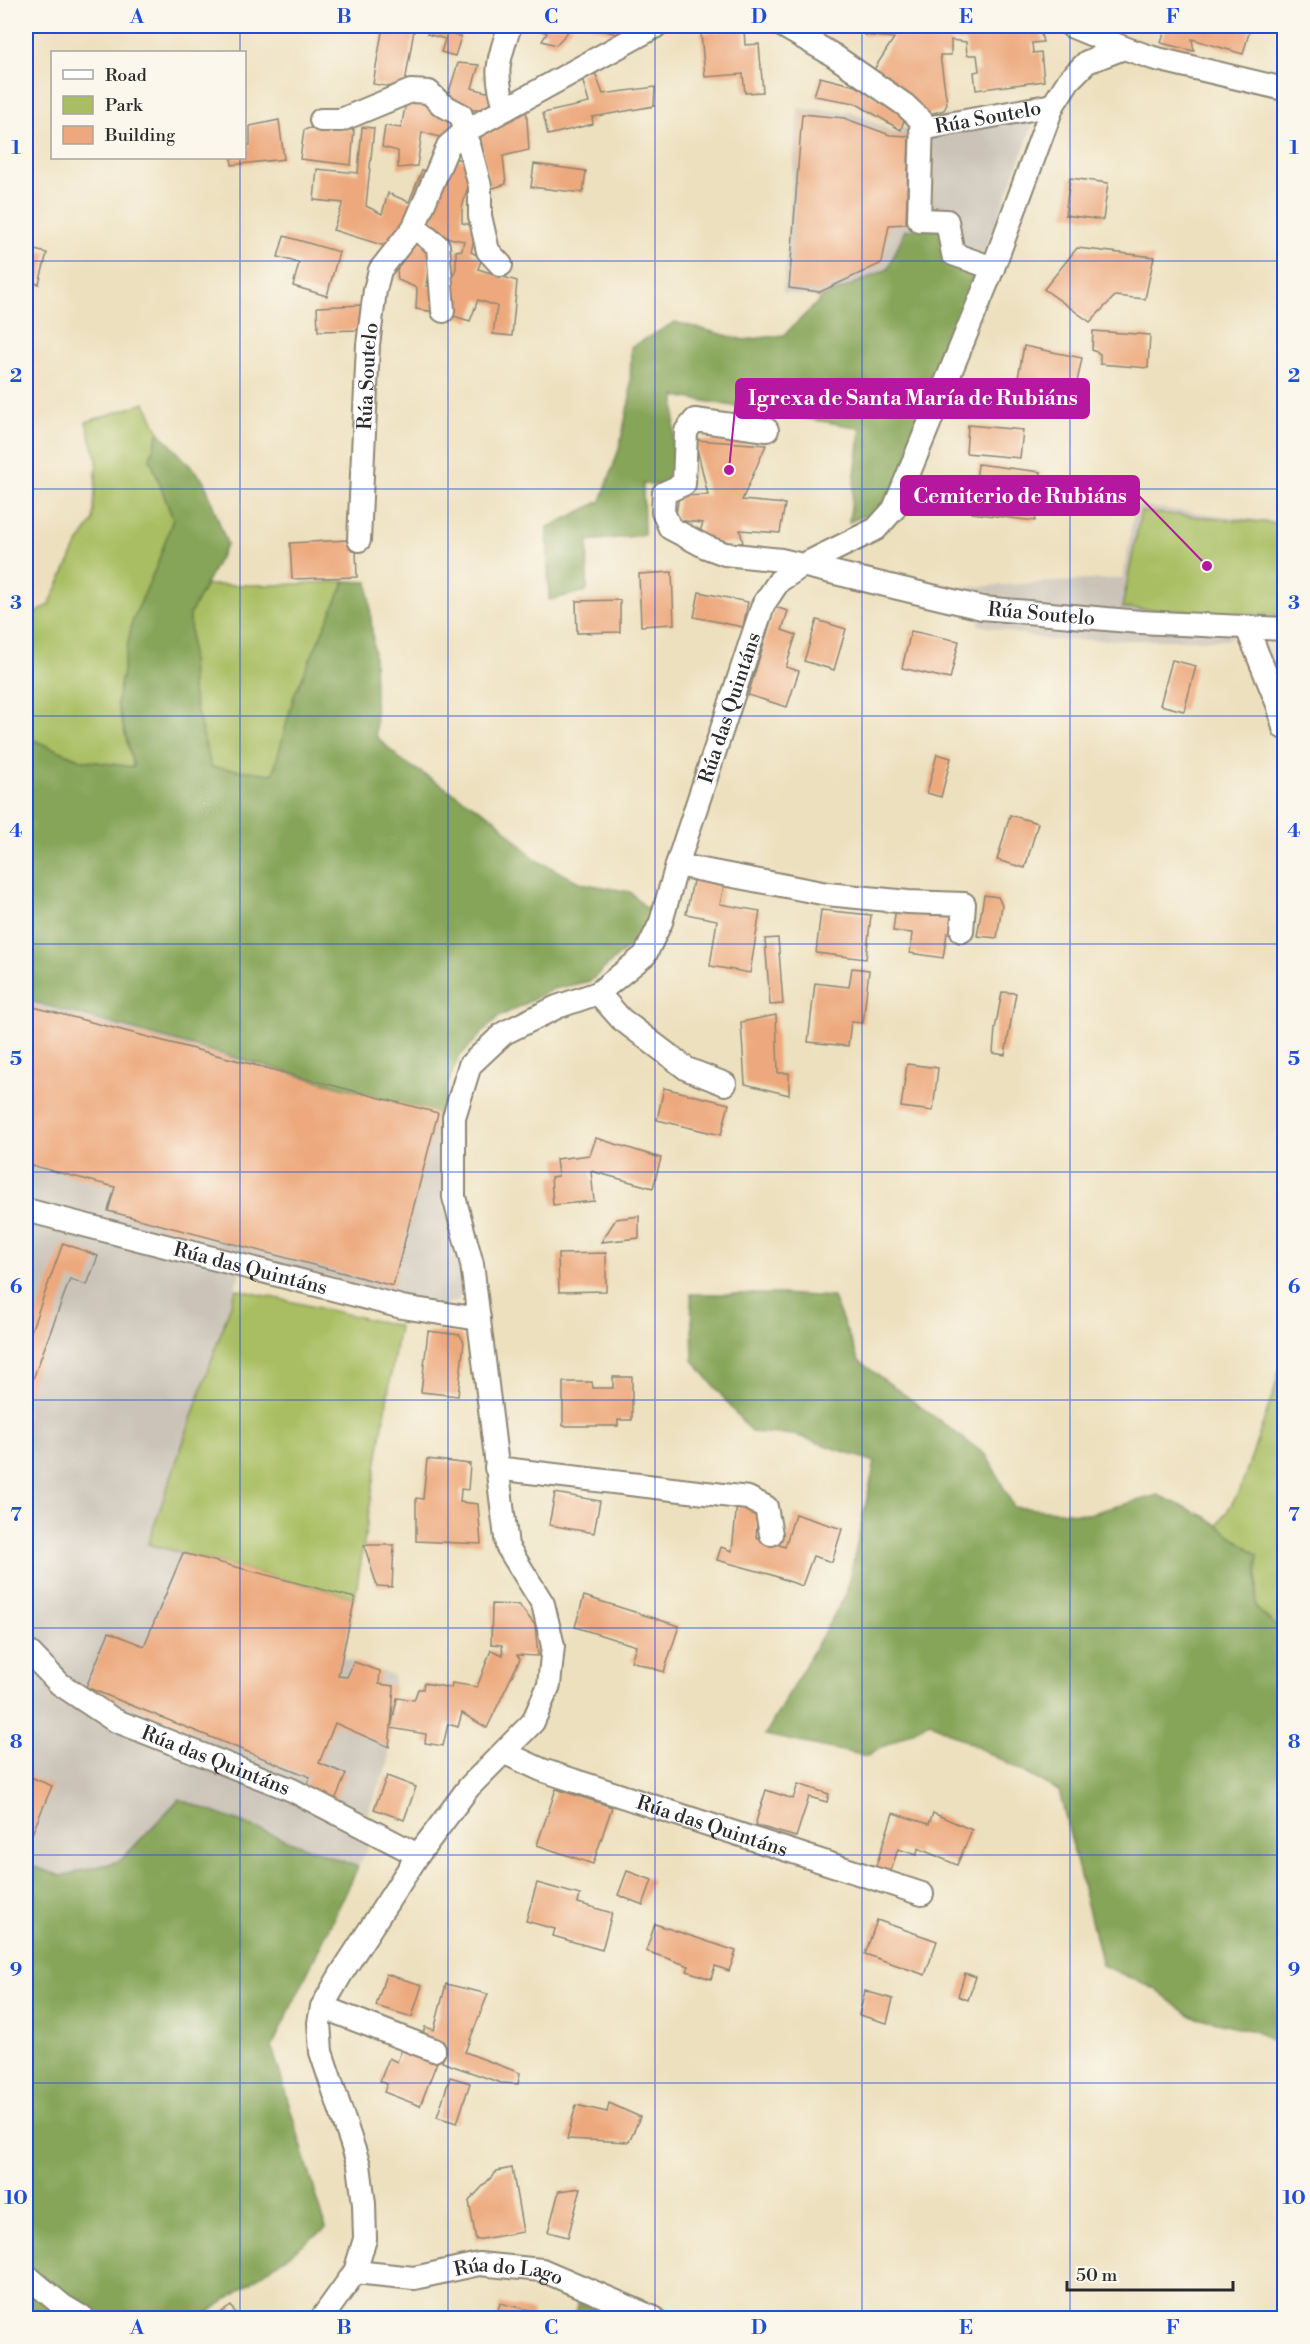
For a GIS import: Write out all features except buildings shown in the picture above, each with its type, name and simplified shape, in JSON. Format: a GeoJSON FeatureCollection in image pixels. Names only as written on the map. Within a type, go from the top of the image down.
{"type":"FeatureCollection","features":[{"type":"Feature","properties":{"kind":"street"},"geometry":{"type":"LineString","coordinates":[[506,109],[498,88],[498,58],[510,26]]}},
{"type":"Feature","properties":{"kind":"street","name":"Rúa Soutelo"},"geometry":{"type":"LineString","coordinates":[[359,540],[368,345],[375,290],[381,270],[414,227],[448,146],[464,132],[656,26]]}},
{"type":"Feature","properties":{"kind":"street","name":"Rúa Soutelo"},"geometry":{"type":"LineString","coordinates":[[783,26],[833,55],[905,105],[922,121],[919,220],[946,221],[953,254],[993,268]]}},
{"type":"Feature","properties":{"kind":"street"},"geometry":{"type":"LineString","coordinates":[[1071,26],[1153,58],[1284,89]]}},
{"type":"Feature","properties":{"kind":"street","name":"Rúa Soutelo"},"geometry":{"type":"LineString","coordinates":[[803,565],[876,529],[894,509],[993,268],[1053,105],[1069,80],[1087,62],[1124,48]]}},
{"type":"Feature","properties":{"kind":"street"},"geometry":{"type":"LineString","coordinates":[[321,120],[341,120],[411,91],[429,92],[441,104],[461,115],[480,186],[480,216],[488,250],[501,265]]}},
{"type":"Feature","properties":{"kind":"street","name":"Rúa Soutelo"},"geometry":{"type":"LineString","coordinates":[[921,129],[1053,105]]}},
{"type":"Feature","properties":{"kind":"street"},"geometry":{"type":"LineString","coordinates":[[414,227],[438,246],[443,311]]}},
{"type":"Feature","properties":{"kind":"street","name":"Rúa Soutelo"},"geometry":{"type":"LineString","coordinates":[[767,430],[695,420],[686,431],[684,484],[664,493],[663,512],[670,528],[725,554],[781,560],[982,608],[1284,629]]}},
{"type":"Feature","properties":{"kind":"street","name":"Rúa das Quintáns"},"geometry":{"type":"LineString","coordinates":[[322,2319],[355,2272],[365,2239],[359,2165],[321,2052],[319,2023],[322,2007],[418,1855],[469,1787],[533,1722],[549,1685],[553,1646],[543,1604],[507,1546],[472,1264],[454,1197],[454,1117],[470,1065],[504,1033],[557,1007],[598,993],[645,955],[662,922],[677,866],[764,605],[779,581],[803,565]]}},
{"type":"Feature","properties":{"kind":"street"},"geometry":{"type":"LineString","coordinates":[[1247,628],[1279,707],[1284,728]]}},
{"type":"Feature","properties":{"kind":"street"},"geometry":{"type":"LineString","coordinates":[[677,866],[827,894],[908,902],[964,904],[962,932]]}},
{"type":"Feature","properties":{"kind":"street"},"geometry":{"type":"LineString","coordinates":[[598,993],[621,1019],[687,1069],[724,1083]]}},
{"type":"Feature","properties":{"kind":"street","name":"Rúa das Quintáns"},"geometry":{"type":"LineString","coordinates":[[26,1210],[402,1307],[479,1319]]}},
{"type":"Feature","properties":{"kind":"street"},"geometry":{"type":"LineString","coordinates":[[496,1468],[748,1498],[766,1507],[771,1534]]}},
{"type":"Feature","properties":{"kind":"street","name":"Rúa das Quintáns"},"geometry":{"type":"LineString","coordinates":[[26,1651],[60,1684],[114,1720],[292,1790],[418,1855]]}},
{"type":"Feature","properties":{"kind":"street","name":"Rúa das Quintáns"},"geometry":{"type":"LineString","coordinates":[[505,1753],[542,1770],[922,1894]]}},
{"type":"Feature","properties":{"kind":"street"},"geometry":{"type":"LineString","coordinates":[[322,2007],[435,2050]]}},
{"type":"Feature","properties":{"kind":"street","name":"Rúa do Lago"},"geometry":{"type":"LineString","coordinates":[[355,2272],[414,2278],[479,2264],[542,2270],[654,2319]]}},
{"type":"Feature","properties":{"kind":"street"},"geometry":{"type":"LineString","coordinates":[[26,2275],[63,2306],[83,2319]]}},
{"type":"Feature","properties":{"kind":"shaded area"},"geometry":{"type":"Polygon","coordinates":[[[1044,95],[978,271],[888,269],[822,298],[783,292],[798,108],[853,113],[895,133],[915,123],[1044,95]]]}},
{"type":"Feature","properties":{"kind":"shaded area"},"geometry":{"type":"Polygon","coordinates":[[[1135,505],[1284,523],[1284,629],[1247,628],[1226,640],[1049,640],[978,625],[982,608],[903,591],[1123,578],[1135,505]]]}},
{"type":"Feature","properties":{"kind":"shaded area"},"geometry":{"type":"Polygon","coordinates":[[[26,1000],[443,1115],[444,1200],[466,1287],[458,1300],[444,1305],[405,1297],[246,1255],[148,1544],[355,1598],[344,1658],[394,1676],[388,1765],[368,1811],[369,1846],[358,1867],[179,1799],[120,1861],[61,1876],[26,1864],[26,1000]]]}},
{"type":"Feature","properties":{"kind":"green space"},"geometry":{"type":"Polygon","coordinates":[[[940,228],[978,271],[891,505],[849,522],[861,428],[675,396],[673,486],[643,484],[644,535],[588,541],[587,591],[549,600],[547,528],[601,501],[619,449],[630,397],[631,347],[675,322],[744,340],[784,335],[822,298],[888,269],[905,230],[940,228]]]}},
{"type":"Feature","properties":{"kind":"green space"},"geometry":{"type":"Polygon","coordinates":[[[145,403],[159,432],[150,458],[173,519],[157,565],[132,622],[117,703],[134,768],[81,760],[26,737],[26,619],[49,605],[76,547],[93,521],[97,460],[86,422],[145,403]]]}},
{"type":"Feature","properties":{"kind":"green space"},"geometry":{"type":"Polygon","coordinates":[[[159,432],[204,481],[227,544],[190,614],[192,692],[211,767],[273,774],[294,696],[345,581],[368,582],[374,654],[376,736],[401,760],[494,818],[536,860],[581,883],[630,892],[653,915],[642,935],[590,981],[553,989],[497,1018],[459,1057],[447,1086],[443,1115],[26,1000],[26,737],[81,760],[134,767],[117,703],[132,622],[157,565],[173,519],[150,458],[159,432]]]}},
{"type":"Feature","properties":{"kind":"green space"},"geometry":{"type":"Polygon","coordinates":[[[1141,512],[1284,524],[1284,616],[1122,608],[1141,512]]]}},
{"type":"Feature","properties":{"kind":"green space"},"geometry":{"type":"Polygon","coordinates":[[[345,581],[294,696],[273,775],[211,768],[192,692],[190,614],[206,585],[280,585],[345,581]]]}},
{"type":"Feature","properties":{"kind":"green space"},"geometry":{"type":"Polygon","coordinates":[[[236,1289],[399,1326],[355,1598],[148,1544],[236,1289]]]}},
{"type":"Feature","properties":{"kind":"green space"},"geometry":{"type":"Polygon","coordinates":[[[691,1294],[780,1294],[833,1297],[859,1361],[987,1456],[1014,1507],[1088,1514],[1158,1495],[1206,1517],[1258,1555],[1256,1608],[1284,1633],[1284,2050],[1258,2032],[1189,2015],[1155,1989],[1102,1965],[1059,1791],[930,1722],[866,1756],[765,1735],[846,1594],[875,1462],[795,1435],[751,1432],[693,1360],[691,1294]]]}},
{"type":"Feature","properties":{"kind":"green space"},"geometry":{"type":"Polygon","coordinates":[[[1284,1352],[1284,1633],[1256,1608],[1258,1555],[1218,1526],[1240,1490],[1274,1391],[1284,1352]]]}},
{"type":"Feature","properties":{"kind":"green space"},"geometry":{"type":"Polygon","coordinates":[[[179,1799],[358,1867],[272,2047],[326,2228],[201,2318],[26,2318],[26,1864],[61,1876],[120,1861],[179,1799]]]}},
{"type":"Feature","properties":{"kind":"green space"},"geometry":{"type":"Polygon","coordinates":[[[584,2288],[654,2318],[573,2318],[584,2288]]]}},
{"type":"Feature","properties":{"kind":"place","name":"Igrexa de Santa María de Rubiáns"},"geometry":{"type":"Point","coordinates":[729,470]}},
{"type":"Feature","properties":{"kind":"place","name":"Cemiterio de Rubiáns"},"geometry":{"type":"Point","coordinates":[1207,566]}}]}
